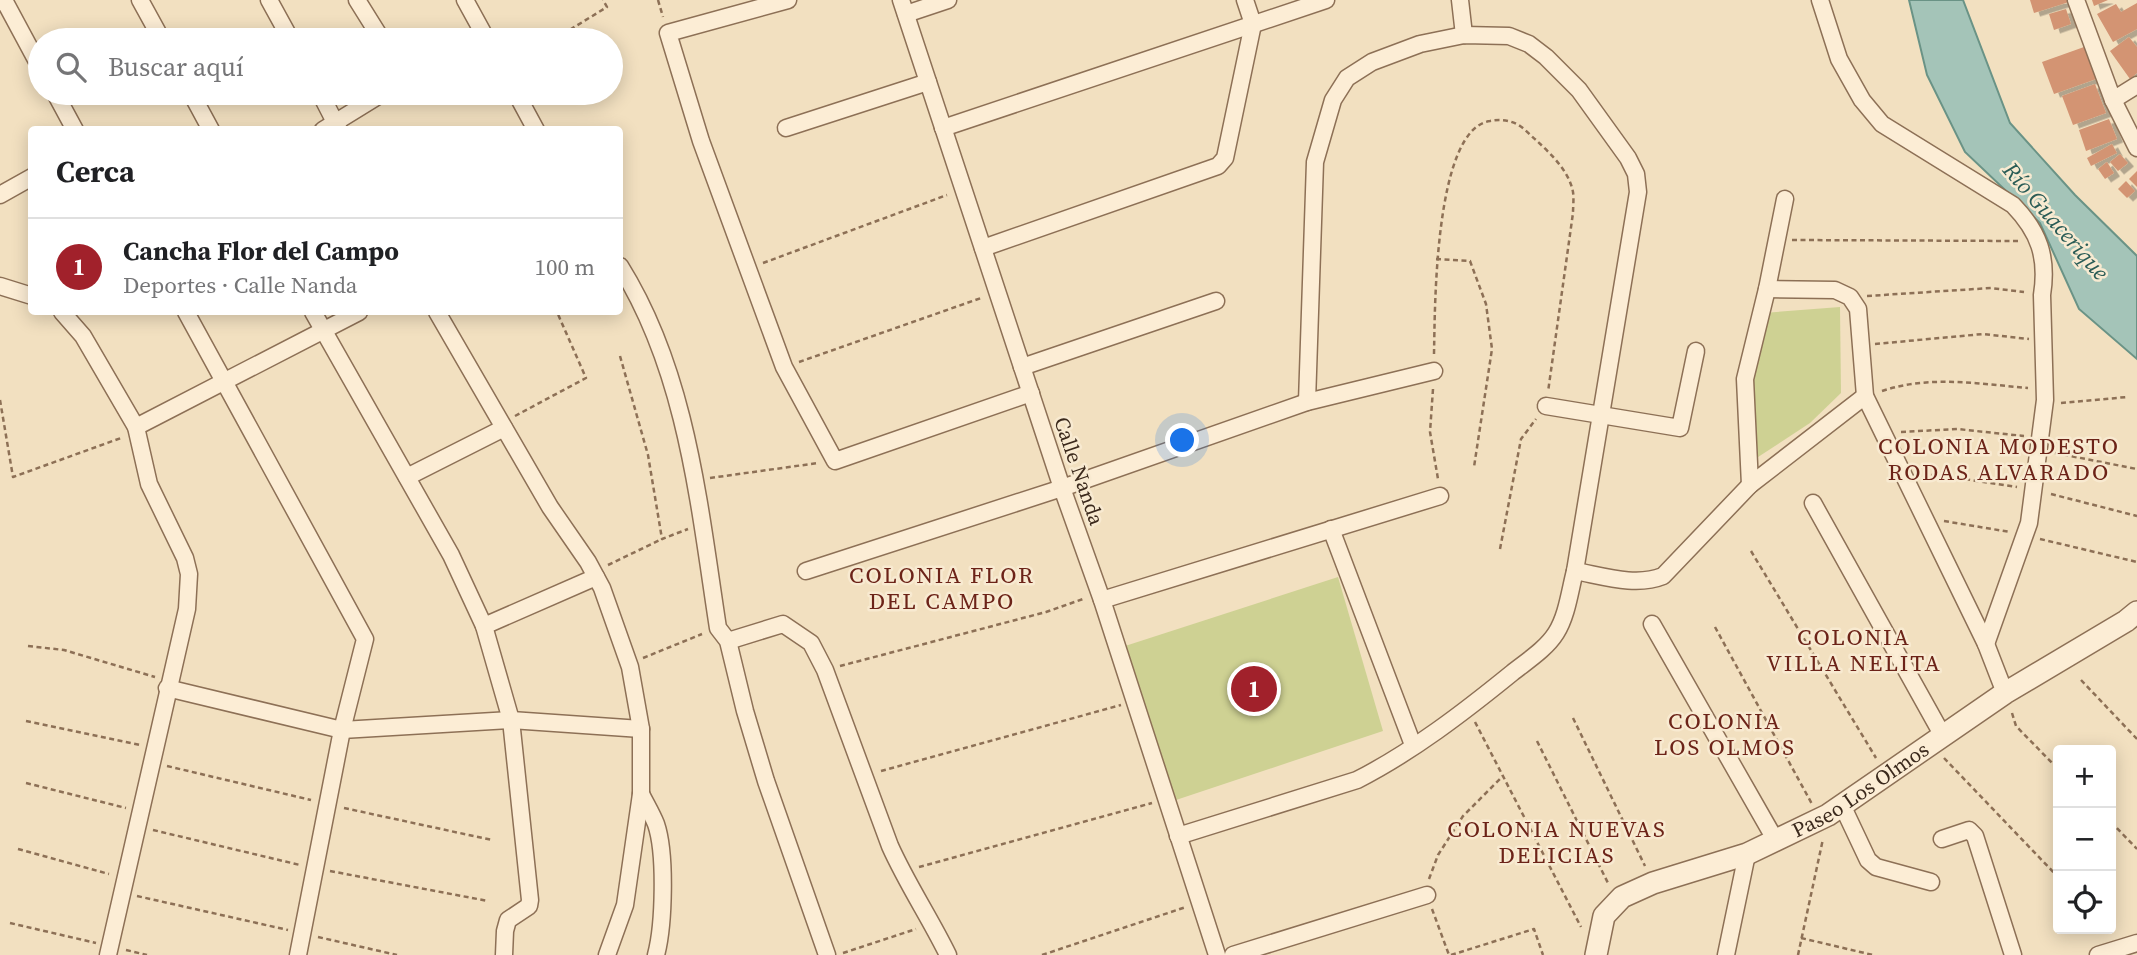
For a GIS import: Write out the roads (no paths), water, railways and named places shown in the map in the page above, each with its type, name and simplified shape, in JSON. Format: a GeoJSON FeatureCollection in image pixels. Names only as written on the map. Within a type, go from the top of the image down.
{"type":"FeatureCollection","features":[{"type":"Feature","properties":{"kind":"street"},"geometry":{"type":"LineString","coordinates":[[4,0],[28,44]]}},
{"type":"Feature","properties":{"kind":"street"},"geometry":{"type":"LineString","coordinates":[[140,0],[155,28]]}},
{"type":"Feature","properties":{"kind":"street"},"geometry":{"type":"LineString","coordinates":[[269,0],[284,28]]}},
{"type":"Feature","properties":{"kind":"street"},"geometry":{"type":"LineString","coordinates":[[357,0],[374,28]]}},
{"type":"Feature","properties":{"kind":"street"},"geometry":{"type":"LineString","coordinates":[[465,0],[476,28]]}},
{"type":"Feature","properties":{"kind":"street"},"geometry":{"type":"LineString","coordinates":[[788,0],[668,33],[701,141],[784,368],[835,461],[1031,394]]}},
{"type":"Feature","properties":{"kind":"street"},"geometry":{"type":"LineString","coordinates":[[903,7],[947,0]]}},
{"type":"Feature","properties":{"kind":"street"},"geometry":{"type":"LineString","coordinates":[[983,248],[1218,166],[1225,158],[1253,24],[1245,0]]}},
{"type":"Feature","properties":{"kind":"street"},"geometry":{"type":"LineString","coordinates":[[943,128],[1326,0]]}},
{"type":"Feature","properties":{"kind":"street"},"geometry":{"type":"LineString","coordinates":[[1460,0],[1464,35]]}},
{"type":"Feature","properties":{"kind":"street"},"geometry":{"type":"LineString","coordinates":[[1820,0],[1839,59],[1862,100],[1882,124],[2013,205],[2030,223],[2039,241],[2044,279],[2044,397],[2029,523],[1986,644]]}},
{"type":"Feature","properties":{"kind":"street"},"geometry":{"type":"LineString","coordinates":[[2076,0],[2113,100],[2137,148]]}},
{"type":"Feature","properties":{"kind":"street","name":"Calle Nanda"},"geometry":{"type":"LineString","coordinates":[[903,7],[1062,488],[1101,596],[1217,955]]}},
{"type":"Feature","properties":{"kind":"street"},"geometry":{"type":"LineString","coordinates":[[1178,836],[1357,780],[1382,768],[1468,708],[1537,653],[1556,633],[1575,571],[1638,192],[1636,174],[1628,158],[1579,90],[1530,44],[1509,36],[1464,35],[1420,44],[1372,62],[1347,78],[1333,100],[1315,162],[1307,402]]}},
{"type":"Feature","properties":{"kind":"street"},"geometry":{"type":"LineString","coordinates":[[786,128],[928,82]]}},
{"type":"Feature","properties":{"kind":"street"},"geometry":{"type":"LineString","coordinates":[[2113,100],[2137,85]]}},
{"type":"Feature","properties":{"kind":"street"},"geometry":{"type":"LineString","coordinates":[[61,105],[73,126]]}},
{"type":"Feature","properties":{"kind":"street"},"geometry":{"type":"LineString","coordinates":[[197,105],[209,126]]}},
{"type":"Feature","properties":{"kind":"street"},"geometry":{"type":"LineString","coordinates":[[324,105],[332,126]]}},
{"type":"Feature","properties":{"kind":"street"},"geometry":{"type":"LineString","coordinates":[[334,126],[365,105]]}},
{"type":"Feature","properties":{"kind":"street"},"geometry":{"type":"LineString","coordinates":[[522,105],[534,126]]}},
{"type":"Feature","properties":{"kind":"street"},"geometry":{"type":"LineString","coordinates":[[0,195],[28,179]]}},
{"type":"Feature","properties":{"kind":"street"},"geometry":{"type":"LineString","coordinates":[[1750,485],[1745,379],[1767,289],[1784,199]]}},
{"type":"Feature","properties":{"kind":"street"},"geometry":{"type":"LineString","coordinates":[[623,271],[655,335],[673,388],[696,480],[723,634],[762,769],[827,955]]}},
{"type":"Feature","properties":{"kind":"street"},"geometry":{"type":"LineString","coordinates":[[0,286],[28,295]]}},
{"type":"Feature","properties":{"kind":"street"},"geometry":{"type":"LineString","coordinates":[[1767,289],[1835,290],[1850,297],[1858,309],[1865,396],[1986,644],[2005,693]]}},
{"type":"Feature","properties":{"kind":"street"},"geometry":{"type":"LineString","coordinates":[[1022,367],[1216,301]]}},
{"type":"Feature","properties":{"kind":"street"},"geometry":{"type":"LineString","coordinates":[[65,315],[83,336],[136,430],[149,484],[174,531],[189,574],[187,609],[109,951]]}},
{"type":"Feature","properties":{"kind":"street"},"geometry":{"type":"LineString","coordinates":[[188,315],[365,639],[342,730],[298,955]]}},
{"type":"Feature","properties":{"kind":"street"},"geometry":{"type":"LineString","coordinates":[[315,315],[451,555],[484,626],[511,720],[530,900],[529,906],[508,920],[504,955]]}},
{"type":"Feature","properties":{"kind":"street"},"geometry":{"type":"LineString","coordinates":[[136,430],[353,315]]}},
{"type":"Feature","properties":{"kind":"street"},"geometry":{"type":"LineString","coordinates":[[439,315],[550,507],[603,588],[629,663],[641,729],[641,794],[625,905],[607,955]]}},
{"type":"Feature","properties":{"kind":"street"},"geometry":{"type":"LineString","coordinates":[[1546,406],[1680,428],[1696,351]]}},
{"type":"Feature","properties":{"kind":"street"},"geometry":{"type":"LineString","coordinates":[[806,570],[1062,488],[1307,402],[1434,371]]}},
{"type":"Feature","properties":{"kind":"street"},"geometry":{"type":"LineString","coordinates":[[1575,571],[1639,582],[1663,576],[1750,485],[1865,396]]}},
{"type":"Feature","properties":{"kind":"street"},"geometry":{"type":"LineString","coordinates":[[407,477],[503,426]]}},
{"type":"Feature","properties":{"kind":"street"},"geometry":{"type":"LineString","coordinates":[[1101,596],[1440,496]]}},
{"type":"Feature","properties":{"kind":"street"},"geometry":{"type":"LineString","coordinates":[[1813,503],[1937,740]]}},
{"type":"Feature","properties":{"kind":"street"},"geometry":{"type":"LineString","coordinates":[[1331,529],[1413,745]]}},
{"type":"Feature","properties":{"kind":"street"},"geometry":{"type":"LineString","coordinates":[[484,626],[595,574]]}},
{"type":"Feature","properties":{"kind":"street","name":"Paseo Los Olmos"},"geometry":{"type":"LineString","coordinates":[[1596,955],[1604,916],[1618,902],[1653,883],[1747,854],[1830,813],[2005,693],[2137,612]]}},
{"type":"Feature","properties":{"kind":"street"},"geometry":{"type":"LineString","coordinates":[[723,634],[783,624],[811,643],[825,670],[863,776],[902,872],[933,923],[948,955]]}},
{"type":"Feature","properties":{"kind":"street"},"geometry":{"type":"LineString","coordinates":[[1652,624],[1776,841]]}},
{"type":"Feature","properties":{"kind":"street"},"geometry":{"type":"LineString","coordinates":[[168,685],[342,730],[511,720],[641,729]]}},
{"type":"Feature","properties":{"kind":"street"},"geometry":{"type":"LineString","coordinates":[[641,794],[656,825],[661,856],[662,894],[656,955]]}},
{"type":"Feature","properties":{"kind":"street"},"geometry":{"type":"LineString","coordinates":[[1830,813],[1876,867],[1931,882]]}},
{"type":"Feature","properties":{"kind":"street"},"geometry":{"type":"LineString","coordinates":[[1942,839],[1969,830],[1975,836],[2014,955]]}},
{"type":"Feature","properties":{"kind":"street"},"geometry":{"type":"LineString","coordinates":[[1726,955],[1747,854]]}},
{"type":"Feature","properties":{"kind":"street"},"geometry":{"type":"LineString","coordinates":[[1233,955],[1427,895]]}},
{"type":"Feature","properties":{"kind":"street"},"geometry":{"type":"LineString","coordinates":[[2098,955],[2137,943]]}},
{"type":"Feature","properties":{"kind":"water","name":"Río Guacerique"},"geometry":{"type":"Polygon","coordinates":[[[1909,0],[1963,0],[2010,123],[2075,195],[2137,256],[2137,359],[2079,309],[2040,223],[1965,152],[1927,75],[1909,0]]]}},
{"type":"Feature","properties":{"kind":"place","name":"Cancha Flor del Campo"},"geometry":{"type":"Point","coordinates":[1254,689]}},
{"type":"Feature","properties":{"kind":"district","name":"COLONIA MODESTO RODAS ALVARADO"},"geometry":{"type":"Point","coordinates":[1999,459]}},
{"type":"Feature","properties":{"kind":"district","name":"COLONIA FLOR DEL CAMPO"},"geometry":{"type":"Point","coordinates":[942,588]}},
{"type":"Feature","properties":{"kind":"district","name":"COLONIA VILLA NELITA"},"geometry":{"type":"Point","coordinates":[1854,650]}},
{"type":"Feature","properties":{"kind":"district","name":"COLONIA LOS OLMOS"},"geometry":{"type":"Point","coordinates":[1725,734]}},
{"type":"Feature","properties":{"kind":"district","name":"COLONIA NUEVAS DELICIAS"},"geometry":{"type":"Point","coordinates":[1557,842]}}]}
